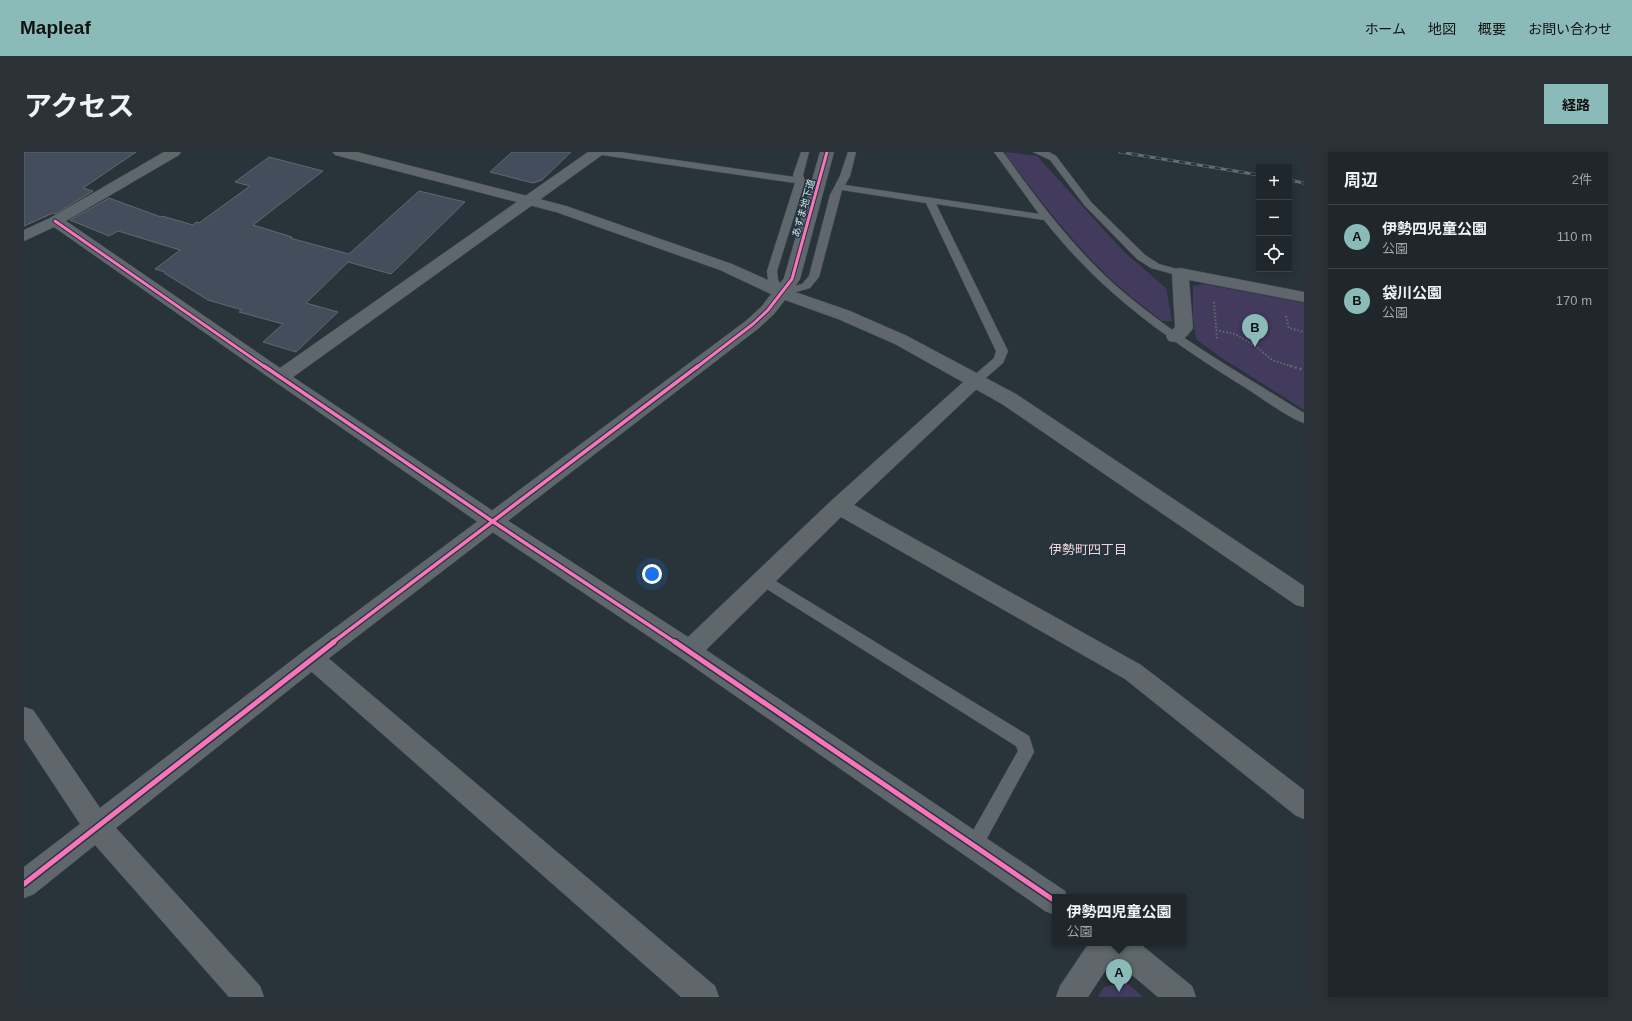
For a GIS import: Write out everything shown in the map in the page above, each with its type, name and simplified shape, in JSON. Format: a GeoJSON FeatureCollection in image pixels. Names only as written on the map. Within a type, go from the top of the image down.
{"type":"FeatureCollection","features":[{"type":"Feature","properties":{"kind":"street"},"geometry":{"type":"LineString","coordinates":[[24,236],[55,221],[174,152]]}},
{"type":"Feature","properties":{"kind":"street"},"geometry":{"type":"LineString","coordinates":[[340,152],[373,156],[561,209],[726,267],[782,292],[844,315],[901,340],[1009,399],[1304,598]]}},
{"type":"Feature","properties":{"kind":"street"},"geometry":{"type":"LineString","coordinates":[[280,377],[598,152]]}},
{"type":"Feature","properties":{"kind":"street","name":"あずま地下道"},"geometry":{"type":"LineString","coordinates":[[24,884],[98,828],[312,658],[753,324],[768,310],[792,279],[827,152]]}},
{"type":"Feature","properties":{"kind":"street"},"geometry":{"type":"LineString","coordinates":[[55,221],[280,377],[492,521],[689,651],[1052,899]]}},
{"type":"Feature","properties":{"kind":"street"},"geometry":{"type":"LineString","coordinates":[[1175,337],[1184,328],[1180,273],[1304,297]]}},
{"type":"Feature","properties":{"kind":"street"},"geometry":{"type":"LineString","coordinates":[[689,651],[839,506],[976,380]]}},
{"type":"Feature","properties":{"kind":"street"},"geometry":{"type":"LineString","coordinates":[[839,506],[918,549],[1133,672],[1304,806]]}},
{"type":"Feature","properties":{"kind":"street"},"geometry":{"type":"LineString","coordinates":[[312,658],[704,997]]}},
{"type":"Feature","properties":{"kind":"street"},"geometry":{"type":"LineString","coordinates":[[24,718],[98,828],[250,997]]}},
{"type":"Feature","properties":{"kind":"street"},"geometry":{"type":"LineString","coordinates":[[1071,997],[1104,946]]}},
{"type":"Feature","properties":{"kind":"street"},"geometry":{"type":"LineString","coordinates":[[1120,946],[1181,997]]}},
{"type":"Feature","properties":{"kind":"lane"},"geometry":{"type":"LineString","coordinates":[[602,152],[800,181]]}},
{"type":"Feature","properties":{"kind":"lane"},"geometry":{"type":"LineString","coordinates":[[806,152],[798,175],[800,181],[772,271],[774,280],[782,292],[806,286],[814,277],[837,191],[846,176],[852,152]]}},
{"type":"Feature","properties":{"kind":"lane"},"geometry":{"type":"LineString","coordinates":[[998,152],[1025,190],[1048,218],[1109,285],[1175,337],[1304,419]]}},
{"type":"Feature","properties":{"kind":"lane"},"geometry":{"type":"LineString","coordinates":[[1037,152],[1046,154],[1053,158],[1088,204],[1141,257],[1155,266],[1180,273]]}},
{"type":"Feature","properties":{"kind":"lane"},"geometry":{"type":"LineString","coordinates":[[837,191],[928,200],[1048,218]]}},
{"type":"Feature","properties":{"kind":"lane"},"geometry":{"type":"LineString","coordinates":[[928,200],[1002,351],[999,360],[976,380]]}},
{"type":"Feature","properties":{"kind":"lane"},"geometry":{"type":"LineString","coordinates":[[764,580],[1024,741],[1026,752],[974,845]]}},
{"type":"Feature","properties":{"kind":"path"},"geometry":{"type":"LineString","coordinates":[[1214,295],[1218,340]]}},
{"type":"Feature","properties":{"kind":"path"},"geometry":{"type":"LineString","coordinates":[[1284,309],[1289,328],[1304,332]]}},
{"type":"Feature","properties":{"kind":"path"},"geometry":{"type":"LineString","coordinates":[[1216,330],[1235,334],[1257,347],[1272,360],[1304,370]]}},
{"type":"Feature","properties":{"kind":"shaded area"},"geometry":{"type":"Polygon","coordinates":[[[1006,152],[1037,156],[1124,252],[1166,288],[1172,321],[1162,321],[1114,282],[1084,252],[1070,237],[1005,154],[1006,152]]]}},
{"type":"Feature","properties":{"kind":"shaded area"},"geometry":{"type":"Polygon","coordinates":[[[1204,284],[1304,303],[1304,410],[1216,354],[1196,339],[1193,318],[1193,286],[1204,284]]]}},
{"type":"Feature","properties":{"kind":"shaded area"},"geometry":{"type":"Polygon","coordinates":[[[1126,982],[1143,997],[1098,997],[1104,987],[1126,982]]]}},
{"type":"Feature","properties":{"kind":"building"},"geometry":{"type":"Polygon","coordinates":[[[24,152],[136,152],[83,188],[93,191],[55,214],[53,213],[24,226],[24,152]]]}},
{"type":"Feature","properties":{"kind":"building"},"geometry":{"type":"Polygon","coordinates":[[[512,152],[571,152],[542,180],[533,183],[490,172],[512,152]]]}},
{"type":"Feature","properties":{"kind":"building"},"geometry":{"type":"Polygon","coordinates":[[[269,157],[323,171],[253,225],[292,237],[290,238],[349,254],[419,191],[465,202],[391,274],[348,262],[306,303],[338,312],[296,352],[263,342],[283,324],[239,312],[242,310],[208,300],[164,273],[165,272],[155,269],[180,250],[118,231],[109,236],[70,220],[109,198],[161,217],[162,216],[193,225],[196,222],[199,223],[250,186],[235,182],[269,157]]]}},
{"type":"Feature","properties":{"kind":"railway"},"geometry":{"type":"LineString","coordinates":[[1120,152],[1256,175]]}},
{"type":"Feature","properties":{"kind":"railway"},"geometry":{"type":"LineString","coordinates":[[1292,181],[1304,183]]}},
{"type":"Feature","properties":{"kind":"cycle path"},"geometry":{"type":"LineString","coordinates":[[24,884],[312,658],[753,324],[768,310],[792,279],[827,152]]}},
{"type":"Feature","properties":{"kind":"cycle path"},"geometry":{"type":"LineString","coordinates":[[55,221],[280,377],[492,521],[689,651],[1052,899]]}},
{"type":"Feature","properties":{"kind":"place","name":"袋川公園"},"geometry":{"type":"Point","coordinates":[1255,347]}},
{"type":"Feature","properties":{"kind":"place","name":"伊勢四児童公園"},"geometry":{"type":"Point","coordinates":[1119,992]}},
{"type":"Feature","properties":{"kind":"district","name":"伊勢町四丁目"},"geometry":{"type":"Point","coordinates":[1088,549]}}]}
